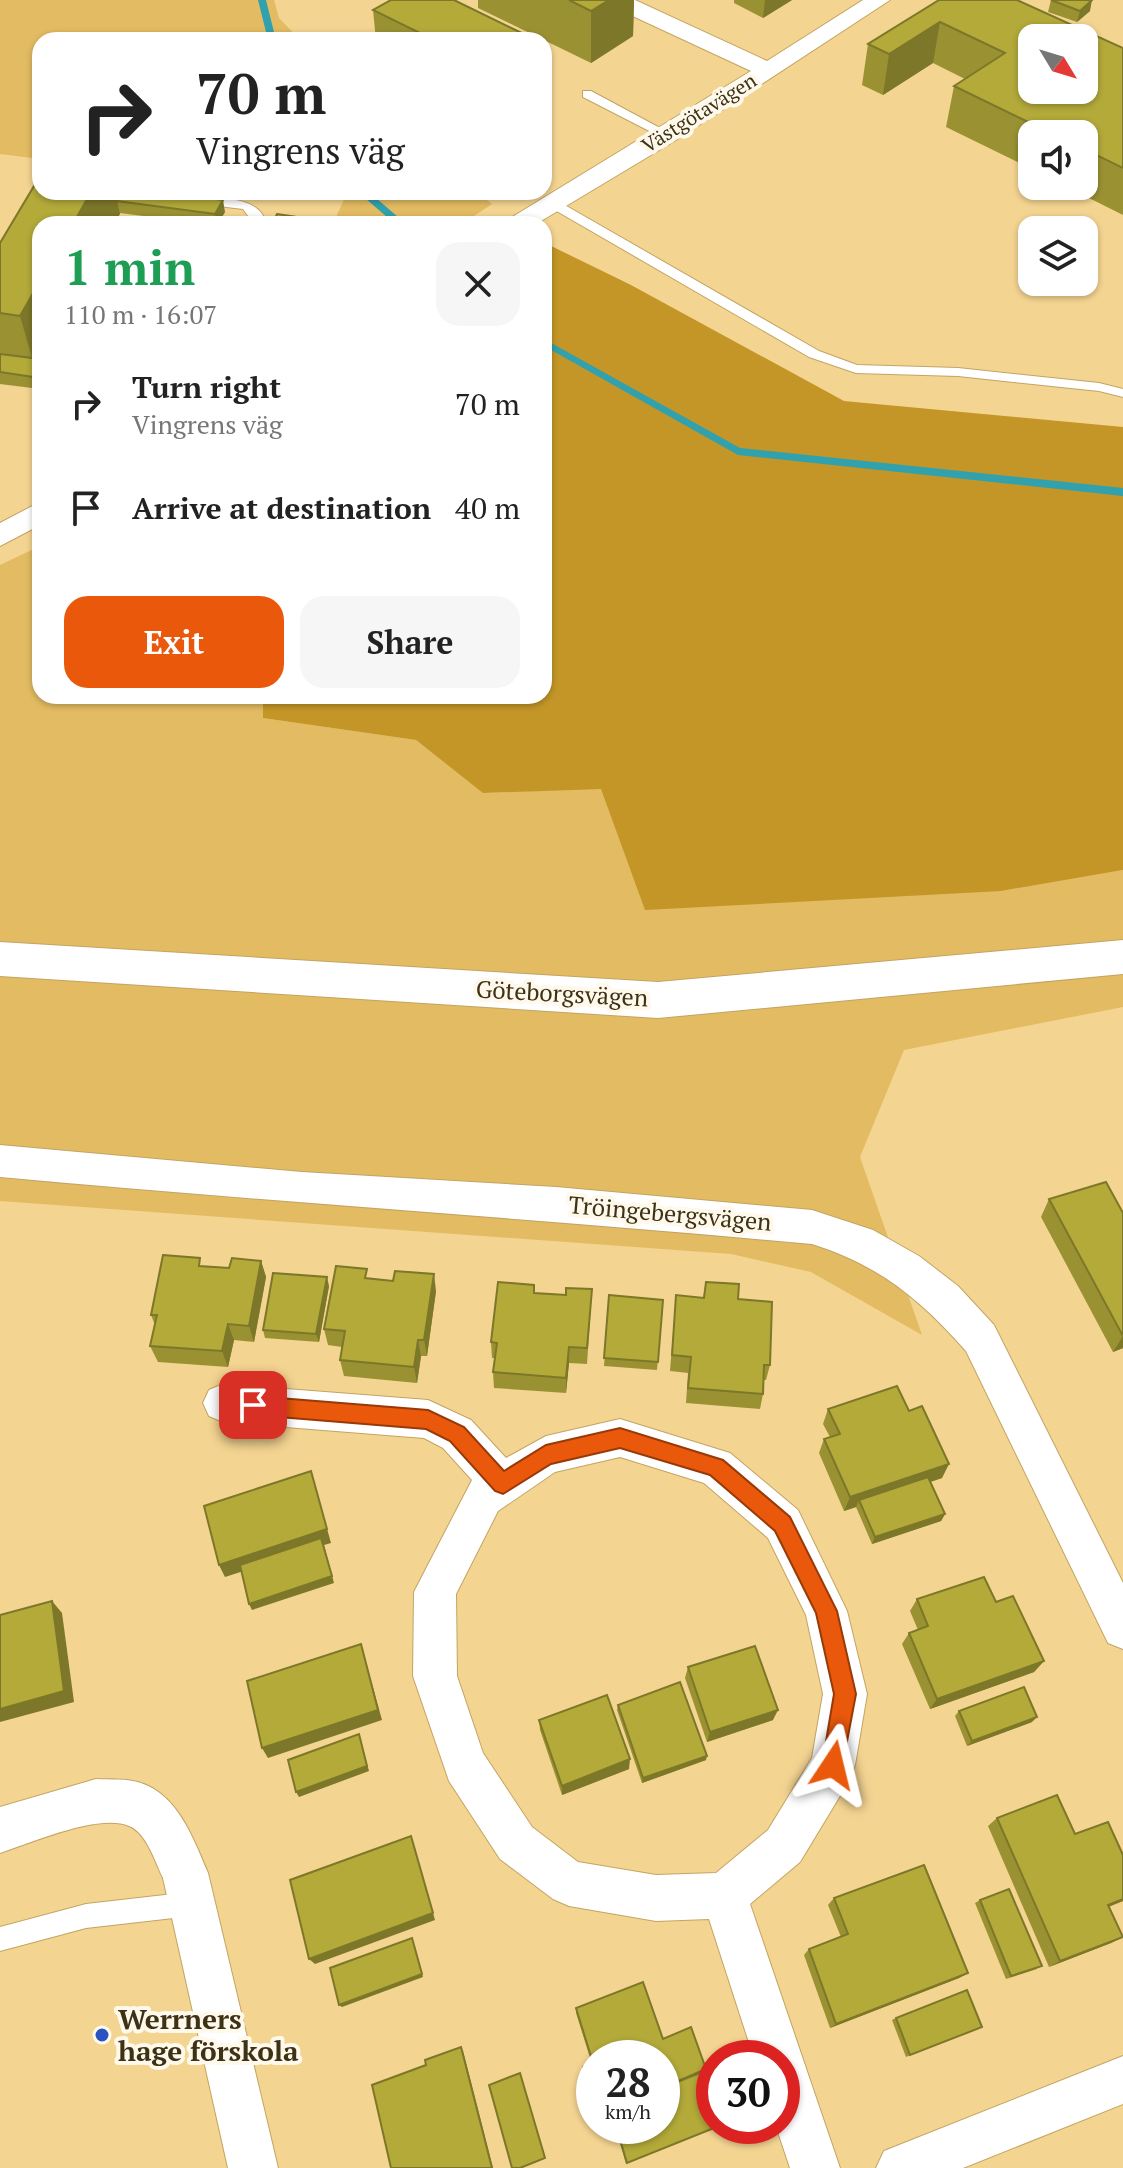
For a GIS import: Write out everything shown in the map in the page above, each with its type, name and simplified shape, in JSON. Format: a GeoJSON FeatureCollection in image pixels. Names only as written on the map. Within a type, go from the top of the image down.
{"type":"FeatureCollection","features":[{"type":"Feature","properties":{"kind":"main road","name":"Göteborgsvägen"},"geometry":{"type":"LineString","coordinates":[[0,959],[658,1000],[1123,957]]}},
{"type":"Feature","properties":{"kind":"street"},"geometry":{"type":"LineString","coordinates":[[617,0],[767,70]]}},
{"type":"Feature","properties":{"kind":"street","name":"Västgötavägen"},"geometry":{"type":"LineString","coordinates":[[531,216],[667,135],[879,0]]}},
{"type":"Feature","properties":{"kind":"street"},"geometry":{"type":"LineString","coordinates":[[0,536],[32,517]]}},
{"type":"Feature","properties":{"kind":"street","name":"Tröingebergsvägen"},"geometry":{"type":"LineString","coordinates":[[0,1161],[302,1188],[556,1204],[812,1227],[860,1242],[905,1268],[944,1298],[980,1338],[1123,1628]]}},
{"type":"Feature","properties":{"kind":"street"},"geometry":{"type":"LineString","coordinates":[[223,1403],[428,1419],[457,1434],[503,1484]]}},
{"type":"Feature","properties":{"kind":"street"},"geometry":{"type":"LineString","coordinates":[[620,1438],[716,1467],[783,1524],[826,1611],[845,1694],[833,1765],[784,1846],[724,1896],[656,1898],[569,1883],[516,1843],[465,1765],[435,1676],[435,1592],[483,1497],[546,1455],[620,1438]]}},
{"type":"Feature","properties":{"kind":"street"},"geometry":{"type":"LineString","coordinates":[[0,1830],[96,1801],[138,1804],[159,1822],[185,1873],[253,2168]]}},
{"type":"Feature","properties":{"kind":"street"},"geometry":{"type":"LineString","coordinates":[[724,1896],[772,2040]]}},
{"type":"Feature","properties":{"kind":"street"},"geometry":{"type":"LineString","coordinates":[[901,2168],[1123,2080]]}},
{"type":"Feature","properties":{"kind":"street"},"geometry":{"type":"LineString","coordinates":[[800,2123],[815,2168]]}},
{"type":"Feature","properties":{"kind":"lane"},"geometry":{"type":"LineString","coordinates":[[587,94],[667,135]]}},
{"type":"Feature","properties":{"kind":"lane"},"geometry":{"type":"LineString","coordinates":[[192,200],[247,206],[256,216]]}},
{"type":"Feature","properties":{"kind":"lane"},"geometry":{"type":"LineString","coordinates":[[552,203],[814,354],[856,369],[958,372],[1099,387],[1123,393]]}},
{"type":"Feature","properties":{"kind":"lane"},"geometry":{"type":"LineString","coordinates":[[0,1939],[86,1916],[191,1904]]}},
{"type":"Feature","properties":{"kind":"shaded area"},"geometry":{"type":"Polygon","coordinates":[[[0,0],[274,0],[279,18],[292,32],[32,32],[32,158],[0,154],[0,0]]]}},
{"type":"Feature","properties":{"kind":"shaded area"},"geometry":{"type":"Polygon","coordinates":[[[344,200],[487,200],[492,204],[474,216],[337,216],[344,200]]]}},
{"type":"Feature","properties":{"kind":"shaded area"},"geometry":{"type":"Polygon","coordinates":[[[552,246],[631,285],[844,401],[1123,427],[1123,870],[1001,891],[645,910],[601,789],[483,793],[416,740],[263,718],[263,704],[552,704],[552,246]]]}},
{"type":"Feature","properties":{"kind":"shaded area"},"geometry":{"type":"Polygon","coordinates":[[[32,550],[32,704],[263,704],[263,718],[416,740],[484,793],[601,788],[1001,891],[1123,870],[1123,1007],[904,1050],[860,1157],[922,1335],[811,1272],[731,1254],[0,1201],[0,565],[32,550]]]}},
{"type":"Feature","properties":{"kind":"building"},"geometry":{"type":"Polygon","coordinates":[[[391,0],[454,0],[520,32],[418,32],[373,10],[391,0]]]}},
{"type":"Feature","properties":{"kind":"building"},"geometry":{"type":"Polygon","coordinates":[[[569,0],[609,0],[591,11],[569,0]]]}},
{"type":"Feature","properties":{"kind":"building"},"geometry":{"type":"Polygon","coordinates":[[[939,0],[1017,0],[1070,24],[1018,24],[1018,104],[1098,104],[1098,37],[1123,48],[1123,168],[1098,156],[1098,120],[1024,120],[954,86],[1005,53],[940,22],[889,54],[868,44],[939,0]]]}},
{"type":"Feature","properties":{"kind":"building"},"geometry":{"type":"Polygon","coordinates":[[[1051,0],[1092,0],[1080,11],[1051,0]]]}},
{"type":"Feature","properties":{"kind":"building"},"geometry":{"type":"Polygon","coordinates":[[[32,189],[32,200],[86,200],[78,216],[32,216],[32,295],[20,316],[0,313],[0,243],[32,189]]]}},
{"type":"Feature","properties":{"kind":"building"},"geometry":{"type":"Polygon","coordinates":[[[117,200],[223,200],[215,214],[117,200]]]}},
{"type":"Feature","properties":{"kind":"building"},"geometry":{"type":"Polygon","coordinates":[[[0,354],[32,358],[32,377],[0,372],[0,354]]]}},
{"type":"Feature","properties":{"kind":"building"},"geometry":{"type":"Polygon","coordinates":[[[1106,1182],[1123,1213],[1123,1336],[1049,1199],[1106,1182]]]}},
{"type":"Feature","properties":{"kind":"building"},"geometry":{"type":"Polygon","coordinates":[[[163,1255],[200,1258],[199,1266],[229,1268],[232,1258],[261,1261],[249,1326],[228,1324],[222,1351],[150,1346],[157,1315],[151,1315],[163,1255]]]}},
{"type":"Feature","properties":{"kind":"building"},"geometry":{"type":"Polygon","coordinates":[[[336,1266],[367,1269],[365,1278],[393,1281],[395,1271],[434,1274],[424,1340],[418,1340],[414,1367],[340,1360],[345,1331],[324,1329],[336,1266]]]}},
{"type":"Feature","properties":{"kind":"building"},"geometry":{"type":"Polygon","coordinates":[[[273,1273],[327,1277],[316,1334],[263,1330],[273,1273]]]}},
{"type":"Feature","properties":{"kind":"building"},"geometry":{"type":"Polygon","coordinates":[[[498,1282],[534,1285],[534,1293],[566,1295],[566,1288],[592,1289],[587,1348],[569,1347],[566,1378],[493,1372],[497,1343],[491,1342],[498,1282]]]}},
{"type":"Feature","properties":{"kind":"building"},"geometry":{"type":"Polygon","coordinates":[[[706,1282],[739,1284],[738,1299],[772,1302],[770,1365],[764,1365],[763,1394],[688,1388],[691,1357],[672,1355],[676,1295],[704,1298],[706,1282]]]}},
{"type":"Feature","properties":{"kind":"building"},"geometry":{"type":"Polygon","coordinates":[[[609,1295],[663,1300],[658,1362],[604,1358],[609,1295]]]}},
{"type":"Feature","properties":{"kind":"building"},"geometry":{"type":"Polygon","coordinates":[[[897,1386],[909,1411],[922,1406],[949,1464],[850,1497],[824,1439],[840,1434],[828,1409],[897,1386]]]}},
{"type":"Feature","properties":{"kind":"building"},"geometry":{"type":"Polygon","coordinates":[[[311,1471],[327,1529],[219,1565],[204,1506],[311,1471]]]}},
{"type":"Feature","properties":{"kind":"building"},"geometry":{"type":"Polygon","coordinates":[[[928,1477],[945,1514],[875,1537],[859,1500],[928,1477]]]}},
{"type":"Feature","properties":{"kind":"building"},"geometry":{"type":"Polygon","coordinates":[[[321,1538],[332,1576],[249,1604],[240,1565],[321,1538]]]}},
{"type":"Feature","properties":{"kind":"building"},"geometry":{"type":"Polygon","coordinates":[[[984,1577],[996,1602],[1013,1596],[1044,1661],[937,1699],[909,1633],[928,1626],[917,1599],[984,1577]]]}},
{"type":"Feature","properties":{"kind":"building"},"geometry":{"type":"Polygon","coordinates":[[[52,1601],[64,1691],[0,1709],[0,1615],[52,1601]]]}},
{"type":"Feature","properties":{"kind":"building"},"geometry":{"type":"Polygon","coordinates":[[[361,1644],[378,1710],[262,1748],[247,1681],[361,1644]]]}},
{"type":"Feature","properties":{"kind":"building"},"geometry":{"type":"Polygon","coordinates":[[[755,1646],[778,1710],[710,1732],[688,1667],[755,1646]]]}},
{"type":"Feature","properties":{"kind":"building"},"geometry":{"type":"Polygon","coordinates":[[[680,1682],[707,1756],[643,1778],[618,1705],[680,1682]]]}},
{"type":"Feature","properties":{"kind":"building"},"geometry":{"type":"Polygon","coordinates":[[[1024,1687],[1037,1717],[972,1741],[959,1711],[1024,1687]]]}},
{"type":"Feature","properties":{"kind":"building"},"geometry":{"type":"Polygon","coordinates":[[[607,1695],[630,1759],[562,1786],[539,1720],[607,1695]]]}},
{"type":"Feature","properties":{"kind":"building"},"geometry":{"type":"Polygon","coordinates":[[[359,1734],[367,1766],[296,1792],[288,1760],[359,1734]]]}},
{"type":"Feature","properties":{"kind":"building"},"geometry":{"type":"Polygon","coordinates":[[[1057,1795],[1075,1834],[1108,1822],[1123,1855],[1123,1899],[1108,1905],[1123,1937],[1060,1961],[997,1818],[1057,1795]]]}},
{"type":"Feature","properties":{"kind":"building"},"geometry":{"type":"Polygon","coordinates":[[[411,1836],[433,1913],[309,1959],[290,1880],[411,1836]]]}},
{"type":"Feature","properties":{"kind":"building"},"geometry":{"type":"Polygon","coordinates":[[[924,1865],[968,1973],[836,2024],[809,1949],[848,1934],[834,1898],[924,1865]]]}},
{"type":"Feature","properties":{"kind":"building"},"geometry":{"type":"Polygon","coordinates":[[[1009,1889],[1042,1966],[1011,1976],[980,1900],[1009,1889]]]}},
{"type":"Feature","properties":{"kind":"building"},"geometry":{"type":"Polygon","coordinates":[[[412,1938],[422,1974],[339,2005],[330,1968],[412,1938]]]}},
{"type":"Feature","properties":{"kind":"building"},"geometry":{"type":"Polygon","coordinates":[[[643,1982],[663,2039],[691,2027],[696,2041],[696,2073],[680,2080],[680,2040],[586,2040],[576,2008],[643,1982]]]}},
{"type":"Feature","properties":{"kind":"building"},"geometry":{"type":"Polygon","coordinates":[[[967,1990],[982,2027],[910,2055],[896,2018],[967,1990]]]}},
{"type":"Feature","properties":{"kind":"building"},"geometry":{"type":"Polygon","coordinates":[[[461,2047],[492,2168],[391,2168],[372,2085],[426,2065],[425,2060],[461,2047]]]}},
{"type":"Feature","properties":{"kind":"building"},"geometry":{"type":"Polygon","coordinates":[[[520,2073],[545,2158],[512,2168],[489,2085],[520,2073]]]}},
{"type":"Feature","properties":{"kind":"building"},"geometry":{"type":"Polygon","coordinates":[[[696,2075],[696,2135],[680,2142],[680,2081],[696,2075]]]}},
{"type":"Feature","properties":{"kind":"building"},"geometry":{"type":"Polygon","coordinates":[[[621,2144],[674,2144],[627,2163],[621,2144]]]}},
{"type":"Feature","properties":{"kind":"waterway"},"geometry":{"type":"LineString","coordinates":[[262,0],[270,32]]}},
{"type":"Feature","properties":{"kind":"waterway"},"geometry":{"type":"LineString","coordinates":[[372,200],[392,216]]}},
{"type":"Feature","properties":{"kind":"waterway"},"geometry":{"type":"LineString","coordinates":[[552,346],[738,451],[1123,492]]}},
{"type":"Feature","properties":{"kind":"place","name":"Werrners hage förskola"},"geometry":{"type":"Point","coordinates":[102,2035]}},
{"type":"Feature","properties":{"kind":"route"},"geometry":{"type":"LineString","coordinates":[[253,1405],[428,1419],[457,1434],[503,1484],[546,1455],[620,1438],[716,1467],[783,1524],[826,1611],[845,1694],[833,1765]]}}]}
